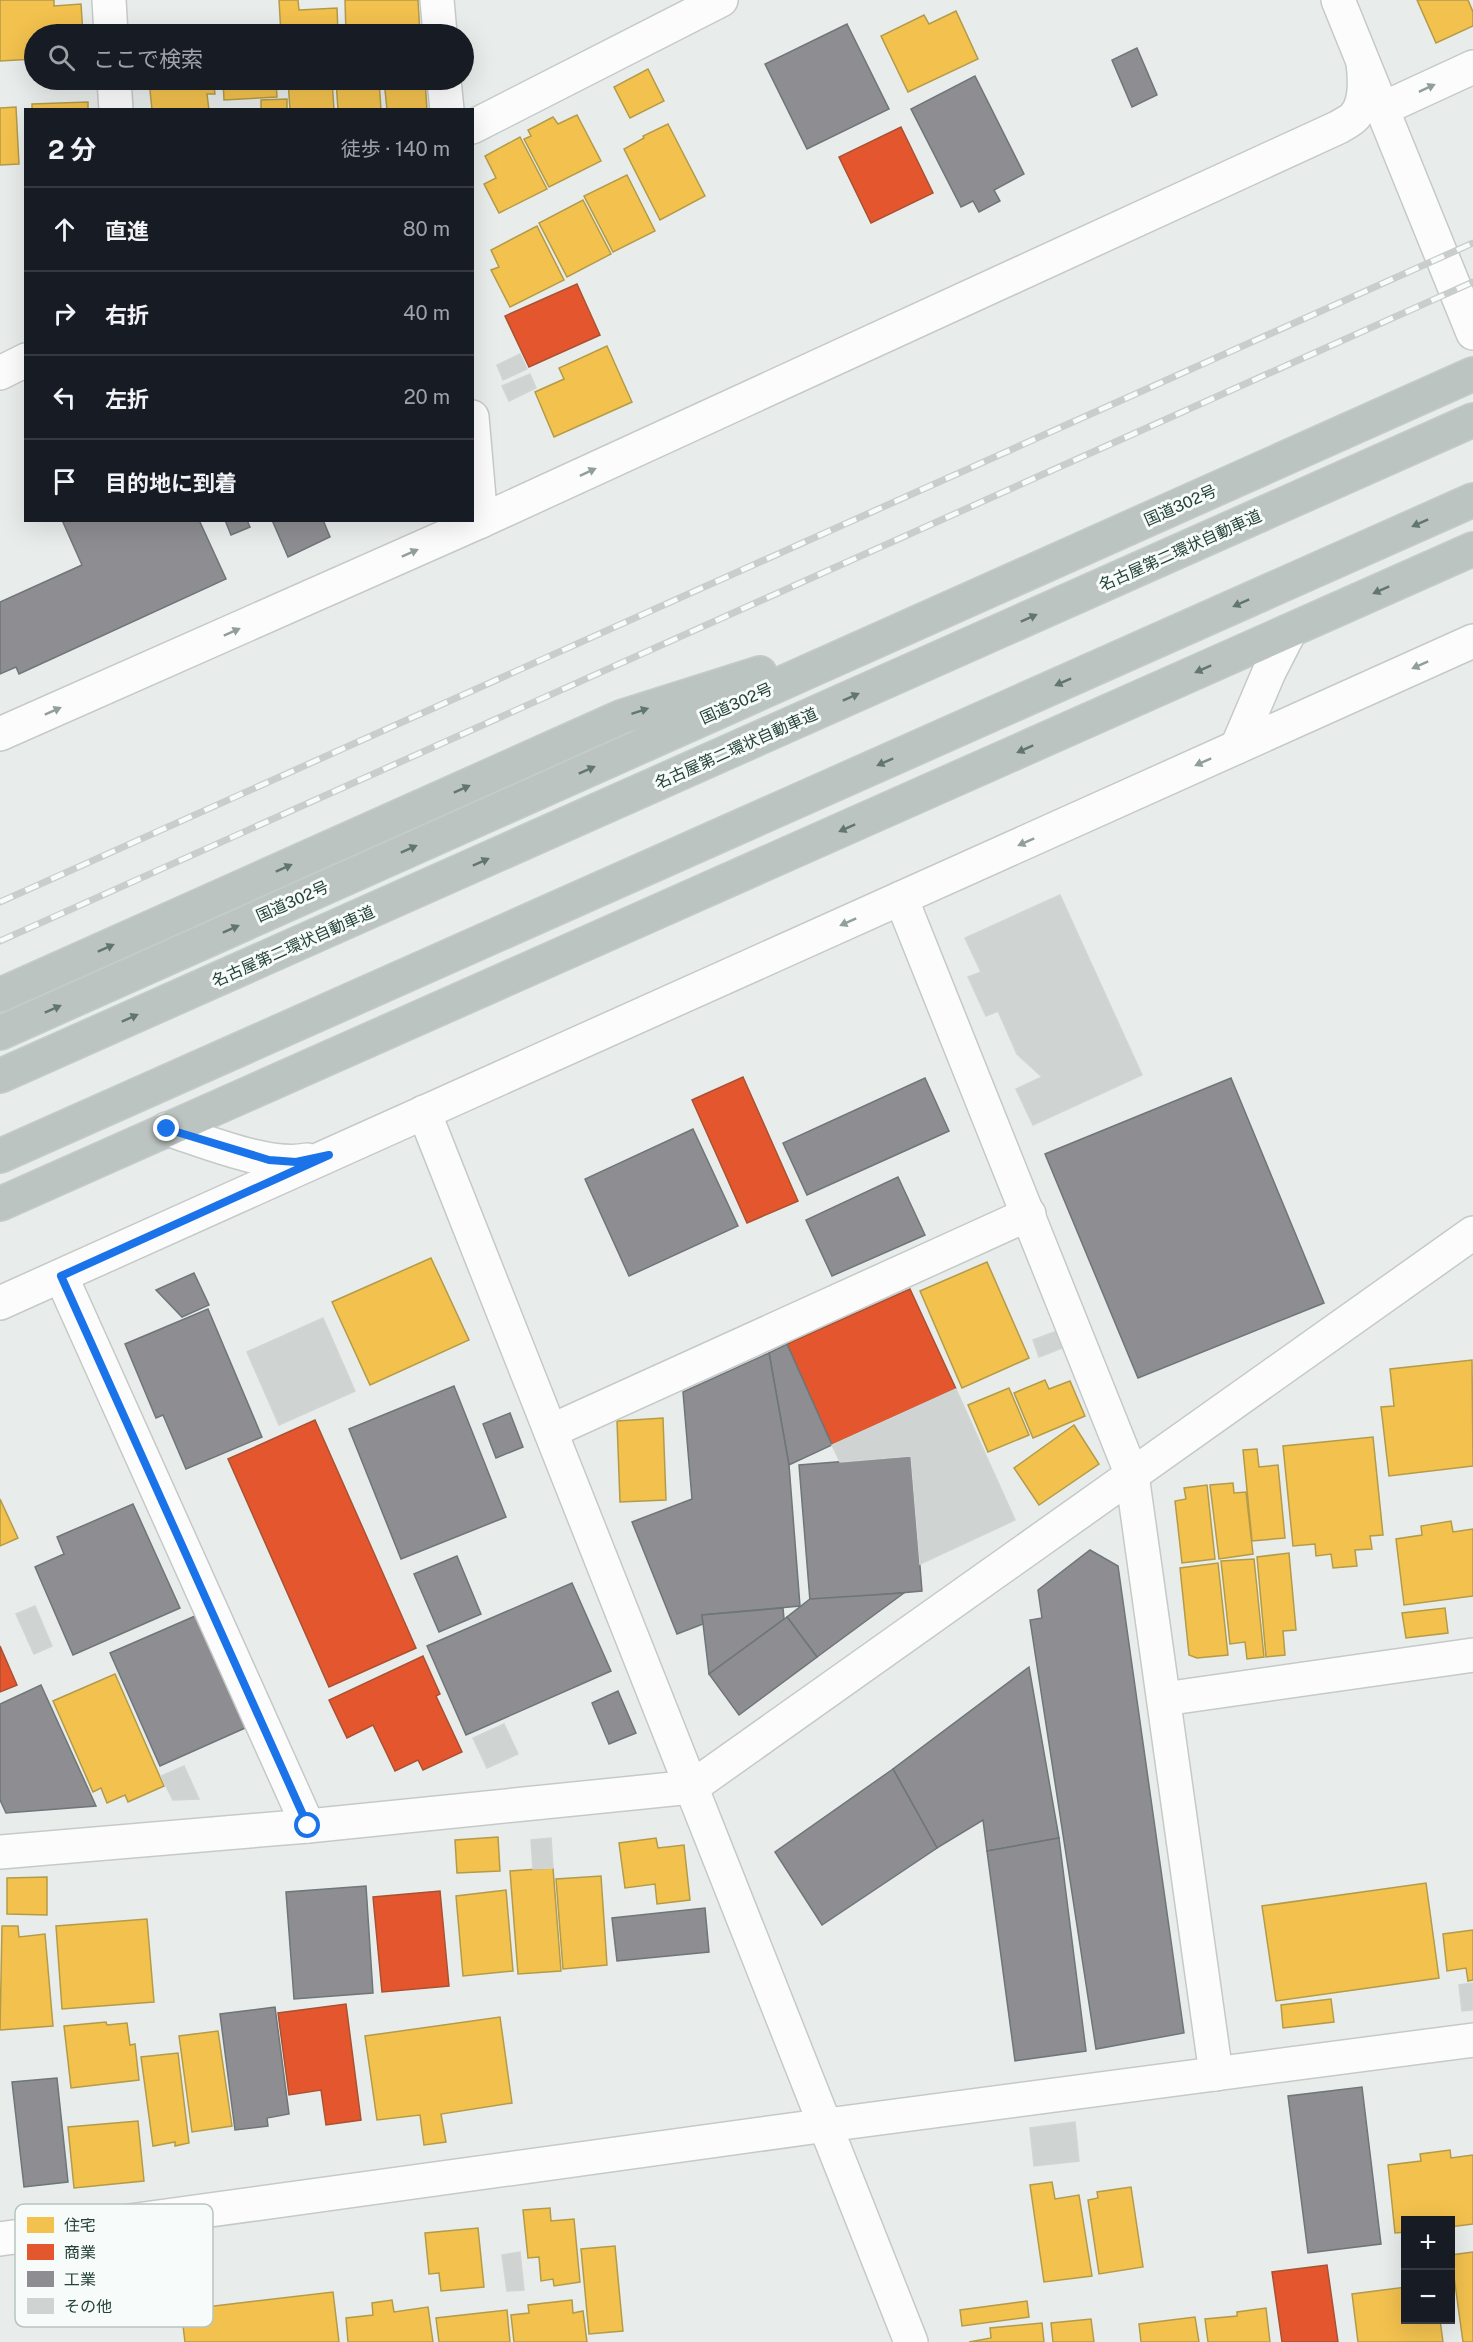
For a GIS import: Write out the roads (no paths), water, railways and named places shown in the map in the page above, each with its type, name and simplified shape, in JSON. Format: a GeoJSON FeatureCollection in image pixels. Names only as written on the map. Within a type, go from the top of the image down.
{"type":"FeatureCollection","features":[{"type":"Feature","properties":{"kind":"highway","name":"国道302号"},"geometry":{"type":"LineString","coordinates":[[0,1033],[1473,374]]}},
{"type":"Feature","properties":{"kind":"highway","name":"名古屋第二環状自動車道"},"geometry":{"type":"LineString","coordinates":[[0,1077],[1473,420]]}},
{"type":"Feature","properties":{"kind":"highway"},"geometry":{"type":"LineString","coordinates":[[0,1156],[1473,500]]}},
{"type":"Feature","properties":{"kind":"highway"},"geometry":{"type":"LineString","coordinates":[[0,1204],[1473,549]]}},
{"type":"Feature","properties":{"kind":"highway"},"geometry":{"type":"LineString","coordinates":[[0,995],[621,717],[908,627]]}},
{"type":"Feature","properties":{"kind":"street"},"geometry":{"type":"LineString","coordinates":[[109,0],[110,24]]}},
{"type":"Feature","properties":{"kind":"street"},"geometry":{"type":"LineString","coordinates":[[437,0],[439,24]]}},
{"type":"Feature","properties":{"kind":"street"},"geometry":{"type":"LineString","coordinates":[[474,126],[721,0]]}},
{"type":"Feature","properties":{"kind":"street"},"geometry":{"type":"LineString","coordinates":[[1338,0],[1473,333]]}},
{"type":"Feature","properties":{"kind":"street"},"geometry":{"type":"LineString","coordinates":[[0,734],[481,521],[1339,127],[1355,116],[1362,99],[1365,82],[1363,63]]}},
{"type":"Feature","properties":{"kind":"street"},"geometry":{"type":"LineString","coordinates":[[1382,109],[1473,67]]}},
{"type":"Feature","properties":{"kind":"street"},"geometry":{"type":"LineString","coordinates":[[115,90],[116,108]]}},
{"type":"Feature","properties":{"kind":"street"},"geometry":{"type":"LineString","coordinates":[[445,90],[447,108]]}},
{"type":"Feature","properties":{"kind":"street"},"geometry":{"type":"LineString","coordinates":[[0,373],[24,361]]}},
{"type":"Feature","properties":{"kind":"street"},"geometry":{"type":"LineString","coordinates":[[474,440],[481,521]]}},
{"type":"Feature","properties":{"kind":"street"},"geometry":{"type":"LineString","coordinates":[[1237,747],[1269,672],[1290,631]]}},
{"type":"Feature","properties":{"kind":"street"},"geometry":{"type":"LineString","coordinates":[[0,1303],[1473,641]]}},
{"type":"Feature","properties":{"kind":"street"},"geometry":{"type":"LineString","coordinates":[[902,898],[1132,1475],[1216,2074]]}},
{"type":"Feature","properties":{"kind":"street"},"geometry":{"type":"LineString","coordinates":[[424,1112],[911,2342]]}},
{"type":"Feature","properties":{"kind":"street"},"geometry":{"type":"LineString","coordinates":[[167,1129],[269,1160],[296,1162],[329,1155]]}},
{"type":"Feature","properties":{"kind":"street"},"geometry":{"type":"LineString","coordinates":[[551,1431],[1029,1214]]}},
{"type":"Feature","properties":{"kind":"street"},"geometry":{"type":"LineString","coordinates":[[0,1852],[308,1826],[692,1787],[1473,1233]]}},
{"type":"Feature","properties":{"kind":"street"},"geometry":{"type":"LineString","coordinates":[[61,1276],[308,1826]]}},
{"type":"Feature","properties":{"kind":"street"},"geometry":{"type":"LineString","coordinates":[[1164,1699],[1473,1655]]}},
{"type":"Feature","properties":{"kind":"street"},"geometry":{"type":"LineString","coordinates":[[213,2210],[827,2125],[1473,2040]]}},
{"type":"Feature","properties":{"kind":"street"},"geometry":{"type":"LineString","coordinates":[[0,2239],[15,2237]]}},
{"type":"Feature","properties":{"kind":"railway"},"geometry":{"type":"LineString","coordinates":[[0,902],[1473,243]]}},
{"type":"Feature","properties":{"kind":"railway"},"geometry":{"type":"LineString","coordinates":[[0,941],[1473,282]]}}]}
